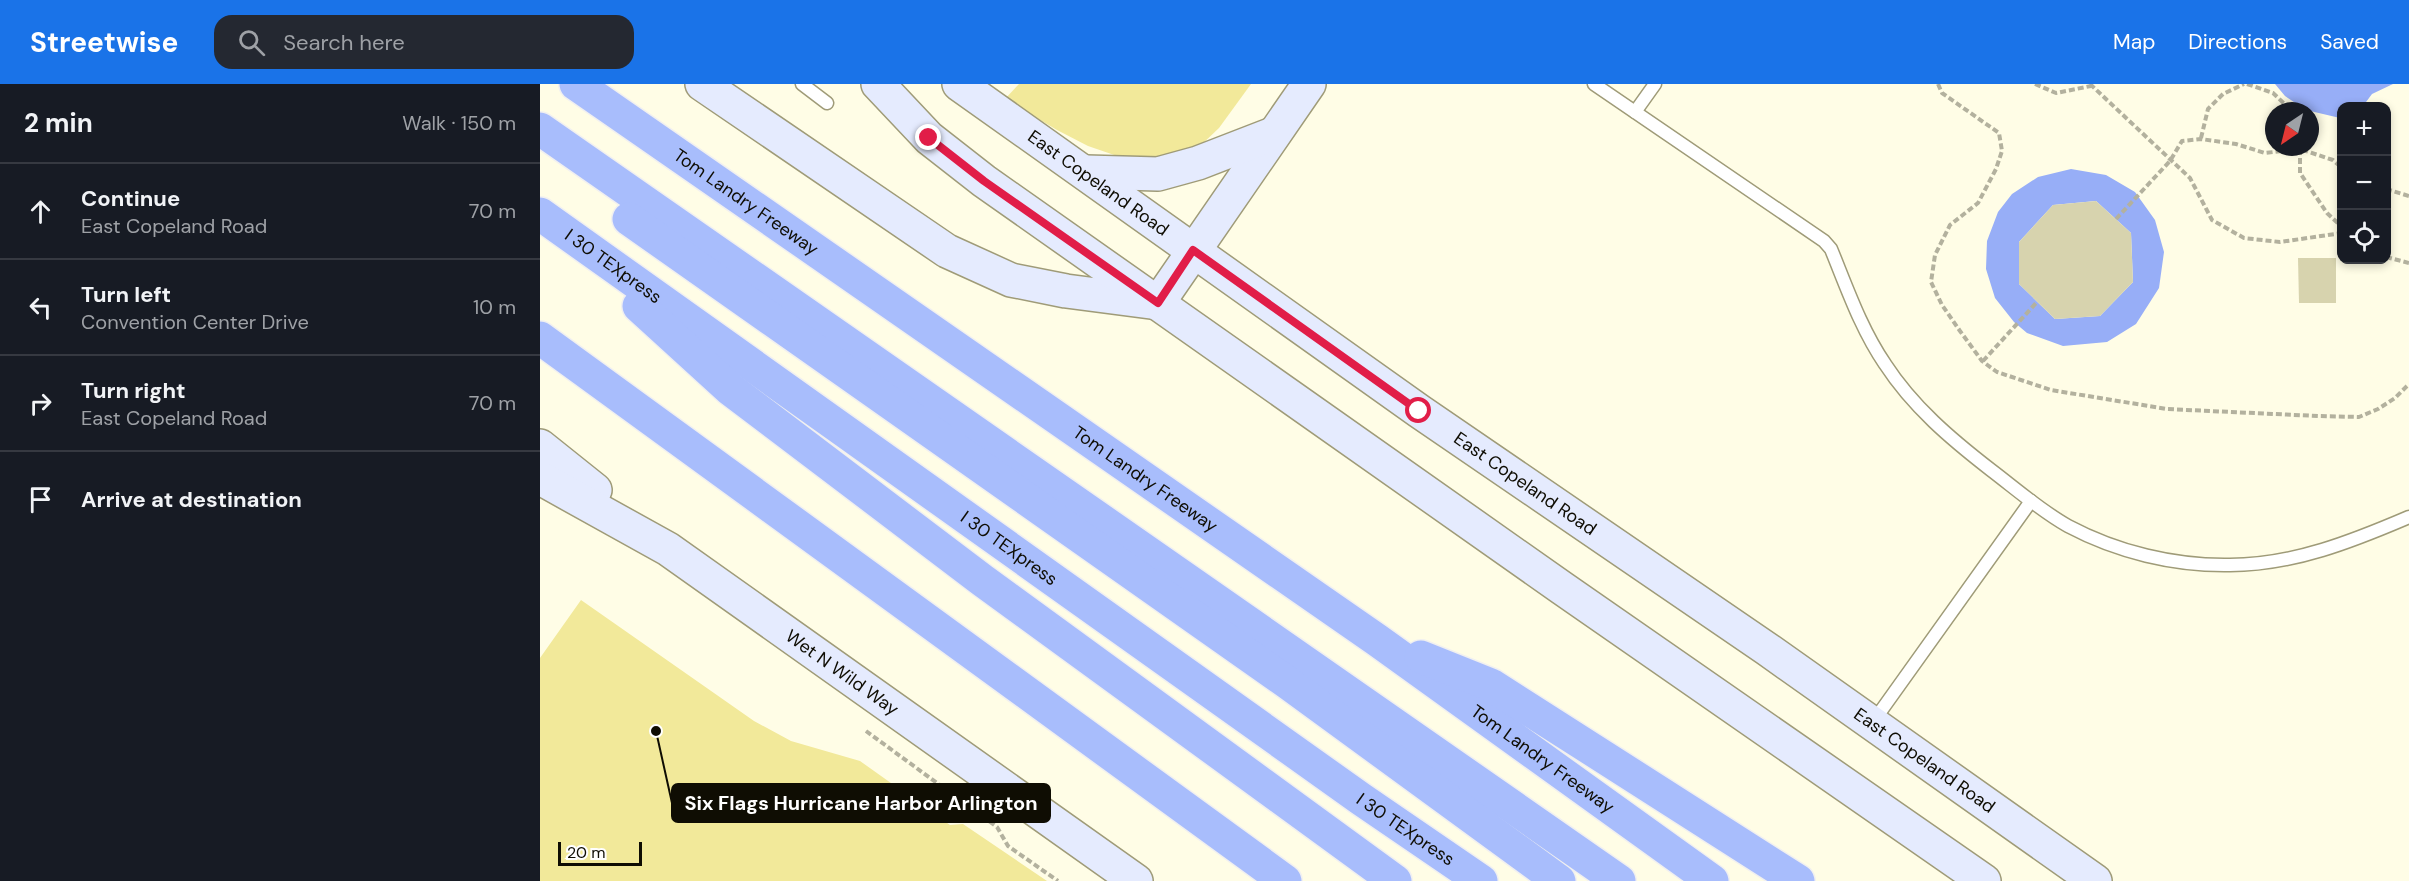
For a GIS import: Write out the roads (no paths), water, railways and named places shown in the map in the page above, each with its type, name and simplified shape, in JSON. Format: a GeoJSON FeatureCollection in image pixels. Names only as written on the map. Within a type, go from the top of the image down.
{"type":"FeatureCollection","features":[{"type":"Feature","properties":{"kind":"highway","name":"Tom Landry Freeway"},"geometry":{"type":"LineString","coordinates":[[576,84],[1377,640],[1712,881]]}},
{"type":"Feature","properties":{"kind":"highway"},"geometry":{"type":"LineString","coordinates":[[540,129],[1619,881]]}},
{"type":"Feature","properties":{"kind":"highway"},"geometry":{"type":"LineString","coordinates":[[540,157],[1288,683],[1559,881]]}},
{"type":"Feature","properties":{"kind":"highway"},"geometry":{"type":"LineString","coordinates":[[540,215],[730,389],[982,580],[1395,881]]}},
{"type":"Feature","properties":{"kind":"highway","name":"I 30 TEXpress"},"geometry":{"type":"LineString","coordinates":[[540,215],[1361,799],[1481,881]]}},
{"type":"Feature","properties":{"kind":"highway"},"geometry":{"type":"LineString","coordinates":[[540,338],[1285,881]]}},
{"type":"Feature","properties":{"kind":"highway"},"geometry":{"type":"LineString","coordinates":[[1377,640],[1491,685],[1798,881]]}},
{"type":"Feature","properties":{"kind":"main road"},"geometry":{"type":"LineString","coordinates":[[702,84],[946,250],[1011,280],[1066,291],[1158,303]]}},
{"type":"Feature","properties":{"kind":"main road"},"geometry":{"type":"LineString","coordinates":[[878,84],[929,138],[970,170],[1581,602],[1983,881]]}},
{"type":"Feature","properties":{"kind":"main road","name":"East Copeland Road"},"geometry":{"type":"LineString","coordinates":[[959,84],[1086,172],[1419,411],[1873,723],[2095,881]]}},
{"type":"Feature","properties":{"kind":"main road"},"geometry":{"type":"LineString","coordinates":[[1158,303],[1309,84]]}},
{"type":"Feature","properties":{"kind":"main road"},"geometry":{"type":"LineString","coordinates":[[1086,172],[1158,174],[1197,163],[1273,134]]}},
{"type":"Feature","properties":{"kind":"main road"},"geometry":{"type":"LineString","coordinates":[[540,446],[668,549]]}},
{"type":"Feature","properties":{"kind":"main road","name":"Wet N Wild Way"},"geometry":{"type":"LineString","coordinates":[[540,478],[668,549],[1136,881]]}},
{"type":"Feature","properties":{"kind":"lane"},"geometry":{"type":"LineString","coordinates":[[802,84],[827,102]]}},
{"type":"Feature","properties":{"kind":"lane"},"geometry":{"type":"LineString","coordinates":[[1594,84],[1824,241],[1831,249],[1862,325],[1884,363],[1908,396],[1962,448],[2031,501],[2067,525],[2105,543],[2145,555],[2186,563],[2231,566],[2283,560],[2356,539],[2409,517]]}},
{"type":"Feature","properties":{"kind":"lane"},"geometry":{"type":"LineString","coordinates":[[1635,112],[1655,84]]}},
{"type":"Feature","properties":{"kind":"lane"},"geometry":{"type":"LineString","coordinates":[[1873,723],[2031,501]]}},
{"type":"Feature","properties":{"kind":"water"},"geometry":{"type":"Polygon","coordinates":[[[2275,84],[2393,84],[2372,94],[2366,102],[2337,102],[2337,117],[2319,113],[2319,102],[2294,102],[2285,96],[2275,84]]]}},
{"type":"Feature","properties":{"kind":"water"},"geometry":{"type":"Polygon","coordinates":[[[2071,169],[2106,175],[2135,192],[2155,220],[2164,252],[2159,288],[2136,324],[2107,342],[2063,346],[2027,333],[2014,322],[1995,298],[1986,269],[1987,241],[1998,212],[2012,194],[2038,177],[2071,169]],[[2096,201],[2053,205],[2019,242],[2019,284],[2055,319],[2100,316],[2133,282],[2131,233],[2096,201]]]}},
{"type":"Feature","properties":{"kind":"place","name":"Six Flags Hurricane Harbor Arlington"},"geometry":{"type":"Point","coordinates":[656,731]}}]}
